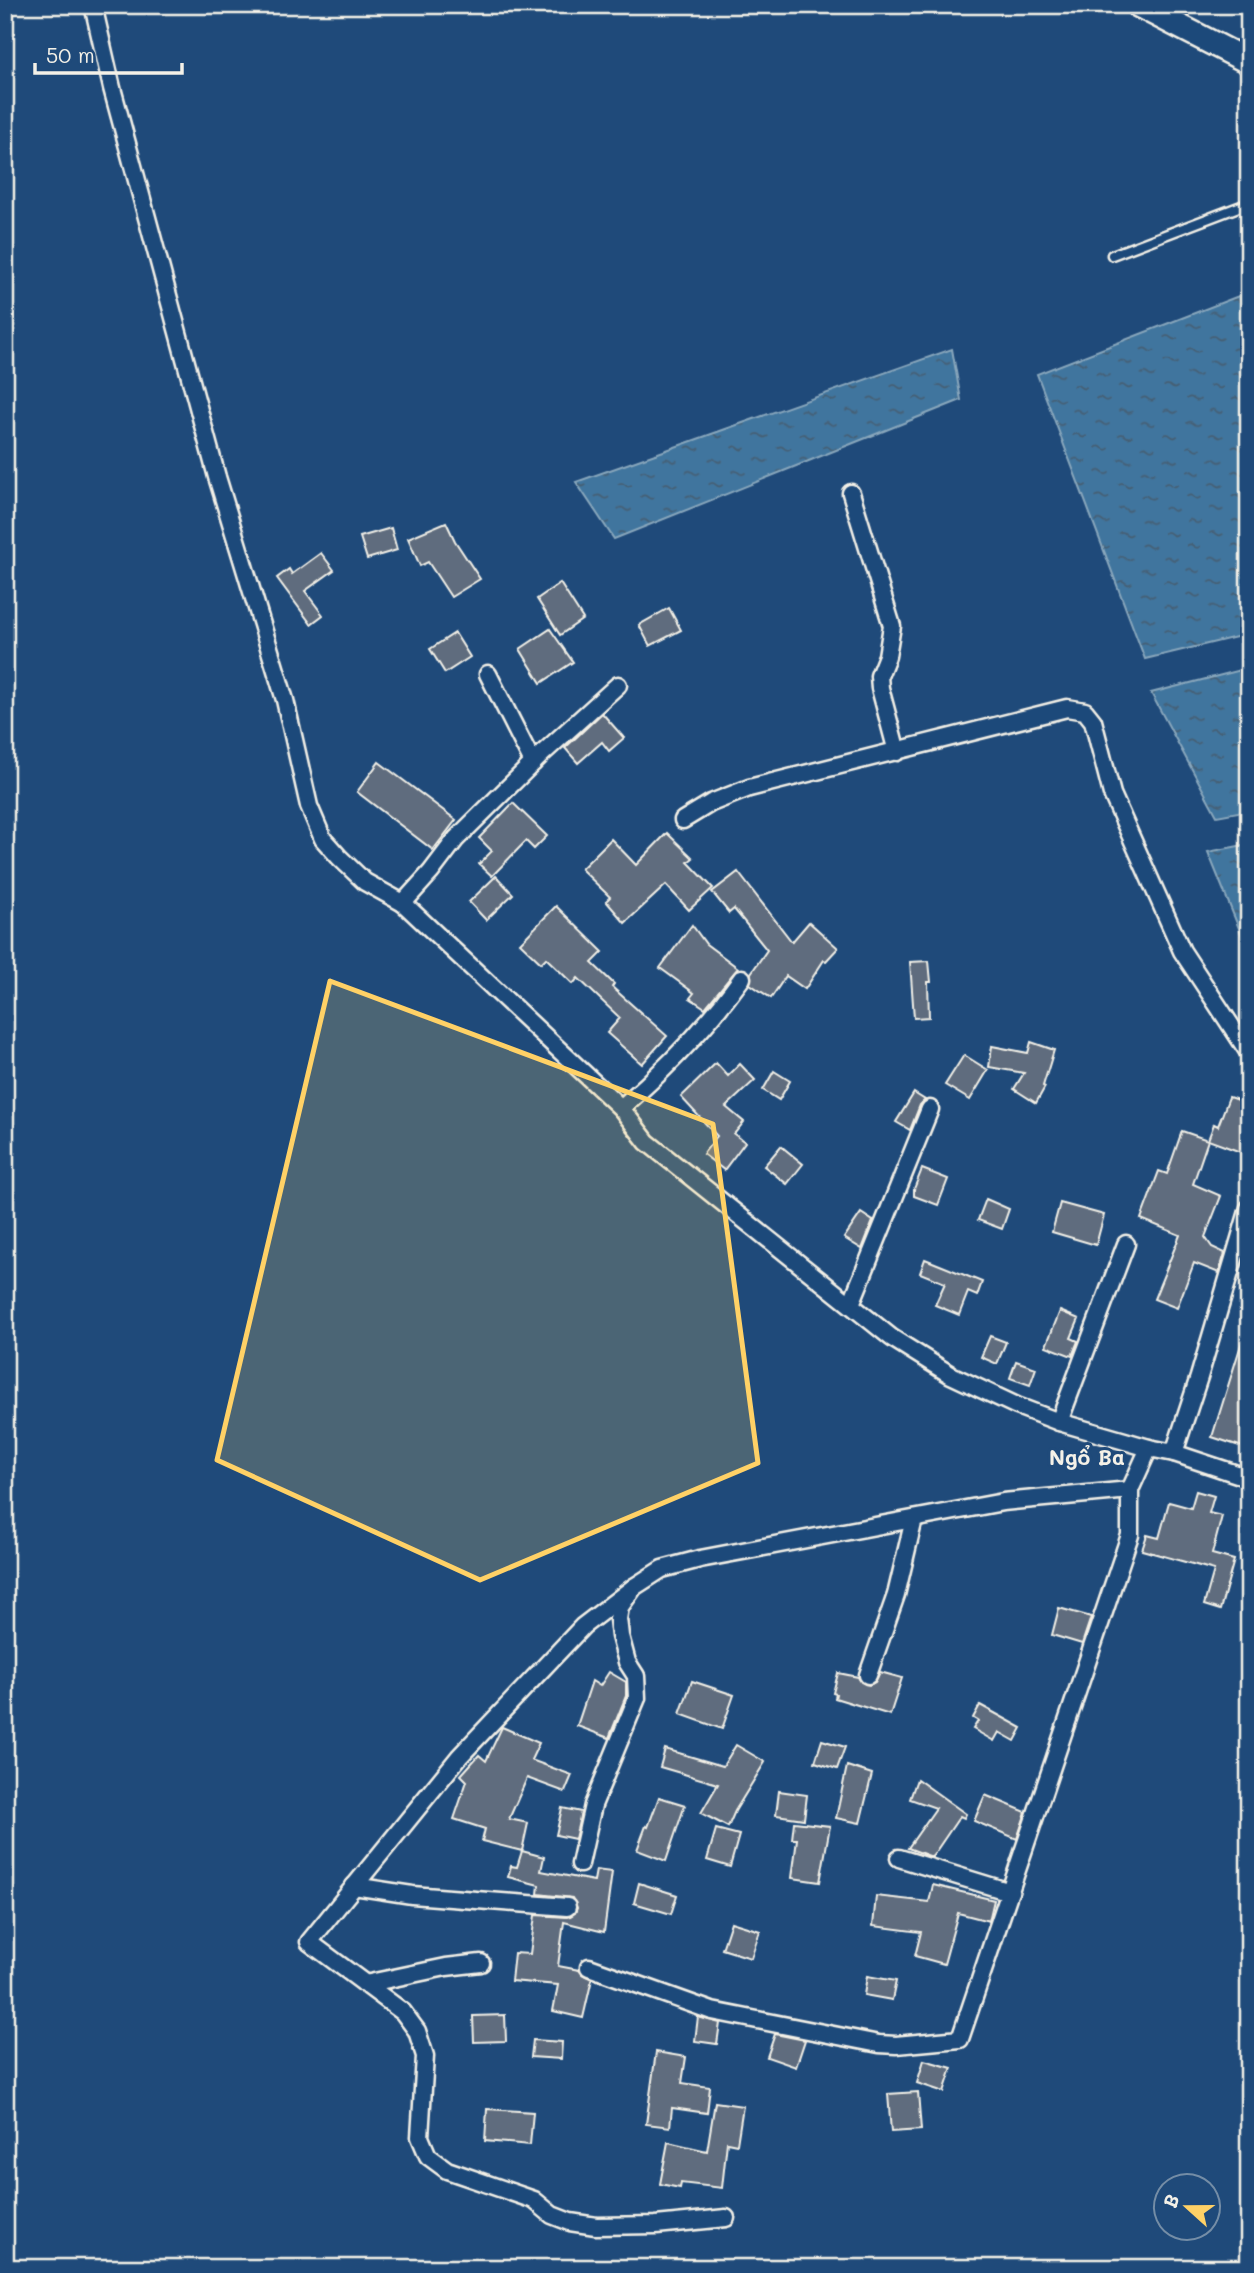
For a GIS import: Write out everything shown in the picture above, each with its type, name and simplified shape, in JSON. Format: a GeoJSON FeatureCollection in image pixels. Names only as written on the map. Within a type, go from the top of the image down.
{"type":"FeatureCollection","features":[{"type":"Feature","properties":{"kind":"main road"},"geometry":{"type":"LineString","coordinates":[[1138,5],[1249,62]]}},
{"type":"Feature","properties":{"kind":"street"},"geometry":{"type":"LineString","coordinates":[[93,5],[111,88],[210,450],[285,700],[309,806],[323,839],[365,882],[403,902],[621,1108],[647,1142],[892,1338],[951,1375],[1017,1406],[1059,1422],[1174,1453],[1249,1478]]}},
{"type":"Feature","properties":{"kind":"street"},"geometry":{"type":"LineString","coordinates":[[851,493],[892,626],[887,656],[880,676],[880,688],[897,752]]}},
{"type":"Feature","properties":{"kind":"street"},"geometry":{"type":"LineString","coordinates":[[488,674],[533,763]]}},
{"type":"Feature","properties":{"kind":"street"},"geometry":{"type":"LineString","coordinates":[[403,902],[431,872],[456,839],[618,685]]}},
{"type":"Feature","properties":{"kind":"street"},"geometry":{"type":"LineString","coordinates":[[683,821],[711,803],[749,788],[1067,708],[1085,711],[1093,721],[1112,794],[1182,951],[1249,1053]]}},
{"type":"Feature","properties":{"kind":"street"},"geometry":{"type":"LineString","coordinates":[[621,1108],[666,1069],[725,1002],[742,978]]}},
{"type":"Feature","properties":{"kind":"street"},"geometry":{"type":"LineString","coordinates":[[850,1304],[930,1109]]}},
{"type":"Feature","properties":{"kind":"street"},"geometry":{"type":"LineString","coordinates":[[1174,1453],[1249,1208]]}},
{"type":"Feature","properties":{"kind":"street"},"geometry":{"type":"LineString","coordinates":[[1059,1422],[1126,1244]]}},
{"type":"Feature","properties":{"kind":"street"},"geometry":{"type":"LineString","coordinates":[[589,1967],[712,2011],[866,2042],[896,2045],[960,2039],[1130,1535],[1130,1490],[1149,1448]]}},
{"type":"Feature","properties":{"kind":"street"},"geometry":{"type":"LineString","coordinates":[[726,2218],[656,2225],[596,2226],[570,2222],[552,2215],[534,2200],[447,2170],[428,2156],[420,2137],[425,2056],[417,2031],[403,2012],[309,1942],[468,1747],[583,1626],[662,1569],[700,1559],[1003,1502],[1130,1490]]}},
{"type":"Feature","properties":{"kind":"street"},"geometry":{"type":"LineString","coordinates":[[868,1675],[895,1595],[914,1519]]}},
{"type":"Feature","properties":{"kind":"street"},"geometry":{"type":"LineString","coordinates":[[580,1864],[593,1805],[637,1698],[636,1676],[628,1662],[618,1619],[620,1607],[635,1587]]}},
{"type":"Feature","properties":{"kind":"street"},"geometry":{"type":"LineString","coordinates":[[900,1858],[1010,1892]]}},
{"type":"Feature","properties":{"kind":"street"},"geometry":{"type":"LineString","coordinates":[[354,1886],[412,1895],[567,1907]]}},
{"type":"Feature","properties":{"kind":"street"},"geometry":{"type":"LineString","coordinates":[[365,1984],[446,1967],[481,1963]]}},
{"type":"Feature","properties":{"kind":"lane"},"geometry":{"type":"LineString","coordinates":[[1112,254],[1249,203]]}},
{"type":"Feature","properties":{"kind":"highlighted area"},"geometry":{"type":"Polygon","coordinates":[[[330,981],[713,1124],[758,1463],[480,1580],[217,1460],[330,981]]]}},
{"type":"Feature","properties":{"kind":"water"},"geometry":{"type":"Polygon","coordinates":[[[1249,292],[1249,634],[1145,659],[1037,374],[1249,292]]]}},
{"type":"Feature","properties":{"kind":"water"},"geometry":{"type":"Polygon","coordinates":[[[952,349],[961,400],[614,539],[576,482],[952,349]]]}},
{"type":"Feature","properties":{"kind":"water"},"geometry":{"type":"Polygon","coordinates":[[[1249,668],[1249,810],[1217,816],[1151,693],[1249,668]]]}},
{"type":"Feature","properties":{"kind":"water"},"geometry":{"type":"Polygon","coordinates":[[[1249,844],[1249,953],[1208,852],[1249,844]]]}},
{"type":"Feature","properties":{"kind":"building"},"geometry":{"type":"Polygon","coordinates":[[[446,522],[480,579],[451,597],[428,562],[420,566],[408,538],[446,522]]]}},
{"type":"Feature","properties":{"kind":"building"},"geometry":{"type":"Polygon","coordinates":[[[391,528],[397,550],[367,559],[360,537],[391,528]]]}},
{"type":"Feature","properties":{"kind":"building"},"geometry":{"type":"Polygon","coordinates":[[[321,553],[334,570],[305,591],[323,615],[311,624],[277,578],[289,569],[292,574],[321,553]]]}},
{"type":"Feature","properties":{"kind":"building"},"geometry":{"type":"Polygon","coordinates":[[[560,583],[583,619],[560,635],[537,599],[560,583]]]}},
{"type":"Feature","properties":{"kind":"building"},"geometry":{"type":"Polygon","coordinates":[[[669,608],[681,630],[650,646],[639,625],[669,608]]]}},
{"type":"Feature","properties":{"kind":"building"},"geometry":{"type":"Polygon","coordinates":[[[550,629],[573,662],[541,683],[520,649],[550,629]]]}},
{"type":"Feature","properties":{"kind":"building"},"geometry":{"type":"Polygon","coordinates":[[[455,633],[470,657],[445,673],[430,649],[455,633]]]}},
{"type":"Feature","properties":{"kind":"building"},"geometry":{"type":"Polygon","coordinates":[[[602,713],[624,738],[609,751],[602,742],[578,763],[565,748],[602,713]]]}},
{"type":"Feature","properties":{"kind":"building"},"geometry":{"type":"Polygon","coordinates":[[[379,762],[456,820],[433,850],[357,792],[379,762]]]}},
{"type":"Feature","properties":{"kind":"building"},"geometry":{"type":"Polygon","coordinates":[[[513,803],[547,836],[534,849],[526,841],[492,876],[479,864],[492,851],[479,838],[513,803]]]}},
{"type":"Feature","properties":{"kind":"building"},"geometry":{"type":"Polygon","coordinates":[[[667,833],[693,858],[688,862],[713,888],[689,910],[666,885],[625,923],[606,901],[610,897],[581,869],[611,839],[636,865],[667,833]]]}},
{"type":"Feature","properties":{"kind":"building"},"geometry":{"type":"Polygon","coordinates":[[[738,872],[792,942],[809,922],[838,948],[824,960],[805,989],[786,976],[771,998],[750,984],[751,973],[767,950],[734,909],[729,913],[712,892],[738,872]]]}},
{"type":"Feature","properties":{"kind":"building"},"geometry":{"type":"Polygon","coordinates":[[[496,876],[513,894],[486,920],[469,902],[496,876]]]}},
{"type":"Feature","properties":{"kind":"building"},"geometry":{"type":"Polygon","coordinates":[[[556,906],[603,952],[592,963],[614,984],[612,987],[667,1036],[642,1064],[607,1033],[620,1018],[578,978],[573,984],[546,958],[541,963],[520,943],[556,906]]]}},
{"type":"Feature","properties":{"kind":"building"},"geometry":{"type":"Polygon","coordinates":[[[692,925],[706,944],[738,968],[705,1008],[690,998],[694,993],[660,968],[692,925]]]}},
{"type":"Feature","properties":{"kind":"building"},"geometry":{"type":"Polygon","coordinates":[[[929,961],[929,1017],[914,1018],[910,962],[929,961]]]}},
{"type":"Feature","properties":{"kind":"building"},"geometry":{"type":"Polygon","coordinates":[[[1031,1042],[1054,1050],[1043,1086],[1045,1087],[1036,1103],[1014,1089],[1024,1073],[989,1067],[992,1046],[1028,1053],[1031,1042]]]}},
{"type":"Feature","properties":{"kind":"building"},"geometry":{"type":"Polygon","coordinates":[[[964,1055],[988,1070],[970,1100],[945,1085],[964,1055]]]}},
{"type":"Feature","properties":{"kind":"building"},"geometry":{"type":"Polygon","coordinates":[[[716,1063],[728,1076],[740,1064],[755,1080],[726,1107],[744,1122],[734,1134],[745,1142],[724,1170],[703,1154],[717,1136],[681,1097],[716,1063]]]}},
{"type":"Feature","properties":{"kind":"building"},"geometry":{"type":"Polygon","coordinates":[[[774,1071],[790,1081],[779,1100],[763,1090],[774,1071]]]}},
{"type":"Feature","properties":{"kind":"building"},"geometry":{"type":"Polygon","coordinates":[[[914,1093],[925,1100],[920,1105],[910,1130],[896,1122],[914,1093]]]}},
{"type":"Feature","properties":{"kind":"building"},"geometry":{"type":"Polygon","coordinates":[[[1229,1097],[1249,1104],[1249,1155],[1208,1140],[1214,1124],[1218,1126],[1229,1097]]]}},
{"type":"Feature","properties":{"kind":"building"},"geometry":{"type":"Polygon","coordinates":[[[1182,1131],[1208,1140],[1193,1184],[1221,1196],[1205,1237],[1212,1247],[1225,1253],[1219,1273],[1194,1263],[1177,1308],[1154,1299],[1180,1235],[1141,1219],[1159,1171],[1167,1174],[1182,1131]]]}},
{"type":"Feature","properties":{"kind":"building"},"geometry":{"type":"Polygon","coordinates":[[[781,1146],[803,1164],[787,1184],[764,1166],[781,1146]]]}},
{"type":"Feature","properties":{"kind":"building"},"geometry":{"type":"Polygon","coordinates":[[[922,1169],[948,1179],[938,1205],[914,1196],[922,1169]]]}},
{"type":"Feature","properties":{"kind":"building"},"geometry":{"type":"Polygon","coordinates":[[[986,1199],[1009,1209],[1002,1229],[978,1220],[986,1199]]]}},
{"type":"Feature","properties":{"kind":"building"},"geometry":{"type":"Polygon","coordinates":[[[1060,1203],[1104,1215],[1096,1245],[1052,1232],[1060,1203]]]}},
{"type":"Feature","properties":{"kind":"building"},"geometry":{"type":"Polygon","coordinates":[[[861,1213],[873,1221],[862,1249],[844,1238],[861,1213]]]}},
{"type":"Feature","properties":{"kind":"building"},"geometry":{"type":"Polygon","coordinates":[[[925,1259],[982,1282],[977,1296],[968,1292],[959,1315],[935,1305],[945,1283],[920,1273],[925,1259]]]}},
{"type":"Feature","properties":{"kind":"building"},"geometry":{"type":"Polygon","coordinates":[[[1060,1311],[1079,1319],[1071,1338],[1078,1341],[1072,1356],[1046,1346],[1060,1311]]]}},
{"type":"Feature","properties":{"kind":"building"},"geometry":{"type":"Polygon","coordinates":[[[1245,1332],[1249,1332],[1249,1449],[1212,1437],[1245,1332]]]}},
{"type":"Feature","properties":{"kind":"building"},"geometry":{"type":"Polygon","coordinates":[[[990,1336],[1006,1342],[997,1364],[981,1357],[990,1336]]]}},
{"type":"Feature","properties":{"kind":"building"},"geometry":{"type":"Polygon","coordinates":[[[1016,1361],[1036,1368],[1030,1385],[1010,1378],[1016,1361]]]}},
{"type":"Feature","properties":{"kind":"building"},"geometry":{"type":"Polygon","coordinates":[[[1196,1491],[1214,1496],[1209,1513],[1222,1516],[1212,1554],[1234,1560],[1220,1610],[1204,1605],[1214,1570],[1142,1550],[1147,1535],[1159,1538],[1169,1502],[1191,1508],[1196,1491]]]}},
{"type":"Feature","properties":{"kind":"building"},"geometry":{"type":"Polygon","coordinates":[[[1059,1608],[1091,1617],[1082,1644],[1052,1635],[1059,1608]]]}},
{"type":"Feature","properties":{"kind":"building"},"geometry":{"type":"Polygon","coordinates":[[[609,1672],[626,1682],[626,1696],[609,1738],[577,1726],[592,1681],[600,1686],[609,1672]]]}},
{"type":"Feature","properties":{"kind":"building"},"geometry":{"type":"Polygon","coordinates":[[[880,1672],[902,1678],[890,1715],[835,1698],[836,1694],[833,1693],[838,1673],[858,1677],[861,1682],[869,1685],[875,1682],[880,1672]]]}},
{"type":"Feature","properties":{"kind":"building"},"geometry":{"type":"Polygon","coordinates":[[[692,1681],[734,1695],[722,1729],[680,1714],[692,1681]]]}},
{"type":"Feature","properties":{"kind":"building"},"geometry":{"type":"Polygon","coordinates":[[[980,1705],[1022,1728],[1015,1741],[999,1732],[994,1741],[973,1729],[978,1721],[973,1718],[980,1705]]]}},
{"type":"Feature","properties":{"kind":"building"},"geometry":{"type":"Polygon","coordinates":[[[502,1727],[539,1743],[531,1760],[572,1775],[565,1792],[527,1778],[509,1819],[528,1823],[522,1851],[482,1841],[485,1829],[454,1819],[467,1781],[461,1775],[479,1755],[486,1761],[502,1727]]]}},
{"type":"Feature","properties":{"kind":"building"},"geometry":{"type":"Polygon","coordinates":[[[822,1740],[845,1747],[837,1769],[815,1762],[822,1740]]]}},
{"type":"Feature","properties":{"kind":"building"},"geometry":{"type":"Polygon","coordinates":[[[736,1745],[765,1762],[728,1827],[701,1813],[718,1784],[660,1767],[665,1749],[723,1766],[736,1745]]]}},
{"type":"Feature","properties":{"kind":"building"},"geometry":{"type":"Polygon","coordinates":[[[847,1766],[872,1774],[860,1823],[836,1818],[847,1766]]]}},
{"type":"Feature","properties":{"kind":"building"},"geometry":{"type":"Polygon","coordinates":[[[917,1779],[966,1814],[964,1818],[960,1816],[932,1857],[908,1848],[936,1808],[910,1799],[917,1779]]]}},
{"type":"Feature","properties":{"kind":"building"},"geometry":{"type":"Polygon","coordinates":[[[779,1791],[807,1795],[804,1819],[776,1815],[779,1791]]]}},
{"type":"Feature","properties":{"kind":"building"},"geometry":{"type":"Polygon","coordinates":[[[985,1795],[1026,1812],[1017,1839],[974,1821],[985,1795]]]}},
{"type":"Feature","properties":{"kind":"building"},"geometry":{"type":"Polygon","coordinates":[[[659,1797],[685,1805],[666,1861],[637,1850],[659,1797]]]}},
{"type":"Feature","properties":{"kind":"building"},"geometry":{"type":"Polygon","coordinates":[[[562,1808],[581,1812],[575,1839],[556,1835],[562,1808]]]}},
{"type":"Feature","properties":{"kind":"building"},"geometry":{"type":"Polygon","coordinates":[[[794,1822],[830,1826],[820,1882],[792,1878],[797,1839],[792,1839],[794,1822]]]}},
{"type":"Feature","properties":{"kind":"building"},"geometry":{"type":"Polygon","coordinates":[[[716,1829],[739,1835],[730,1867],[707,1860],[716,1829]]]}},
{"type":"Feature","properties":{"kind":"building"},"geometry":{"type":"Polygon","coordinates":[[[522,1851],[544,1857],[541,1871],[594,1881],[596,1870],[612,1872],[604,1932],[564,1922],[558,1966],[579,1970],[592,1979],[583,2018],[553,2011],[558,1985],[511,1981],[514,1953],[530,1954],[535,1915],[567,1917],[575,1913],[577,1908],[572,1898],[538,1894],[539,1885],[508,1877],[511,1866],[517,1867],[522,1851]]]}},
{"type":"Feature","properties":{"kind":"building"},"geometry":{"type":"Polygon","coordinates":[[[639,1883],[677,1895],[671,1914],[634,1903],[639,1883]]]}},
{"type":"Feature","properties":{"kind":"building"},"geometry":{"type":"Polygon","coordinates":[[[933,1885],[994,1900],[989,1921],[958,1913],[944,1964],[915,1956],[921,1932],[873,1926],[876,1896],[929,1902],[933,1885]]]}},
{"type":"Feature","properties":{"kind":"building"},"geometry":{"type":"Polygon","coordinates":[[[731,1922],[760,1931],[751,1958],[722,1949],[731,1922]]]}},
{"type":"Feature","properties":{"kind":"building"},"geometry":{"type":"Polygon","coordinates":[[[867,1976],[896,1981],[892,2000],[864,1995],[867,1976]]]}},
{"type":"Feature","properties":{"kind":"building"},"geometry":{"type":"Polygon","coordinates":[[[505,2015],[506,2041],[474,2042],[473,2016],[505,2015]]]}},
{"type":"Feature","properties":{"kind":"building"},"geometry":{"type":"Polygon","coordinates":[[[698,2017],[720,2023],[717,2044],[695,2041],[698,2017]]]}},
{"type":"Feature","properties":{"kind":"building"},"geometry":{"type":"Polygon","coordinates":[[[775,2034],[805,2040],[796,2067],[767,2057],[775,2034]]]}},
{"type":"Feature","properties":{"kind":"building"},"geometry":{"type":"Polygon","coordinates":[[[533,2040],[562,2042],[561,2059],[531,2057],[533,2040]]]}},
{"type":"Feature","properties":{"kind":"building"},"geometry":{"type":"Polygon","coordinates":[[[656,2052],[686,2057],[682,2083],[710,2087],[707,2113],[672,2108],[670,2127],[646,2124],[656,2052]]]}},
{"type":"Feature","properties":{"kind":"building"},"geometry":{"type":"Polygon","coordinates":[[[924,2060],[952,2068],[944,2092],[917,2083],[924,2060]]]}},
{"type":"Feature","properties":{"kind":"building"},"geometry":{"type":"Polygon","coordinates":[[[918,2092],[921,2130],[891,2132],[888,2094],[918,2092]]]}},
{"type":"Feature","properties":{"kind":"building"},"geometry":{"type":"Polygon","coordinates":[[[715,2102],[743,2106],[737,2144],[727,2142],[722,2188],[681,2183],[680,2188],[660,2184],[668,2142],[707,2151],[715,2102]]]}},
{"type":"Feature","properties":{"kind":"building"},"geometry":{"type":"Polygon","coordinates":[[[487,2109],[533,2112],[530,2145],[485,2141],[487,2109]]]}},
{"type":"Feature","properties":{"kind":"district","name":"Ngổ Ba"},"geometry":{"type":"Point","coordinates":[1087,1456]}}]}
